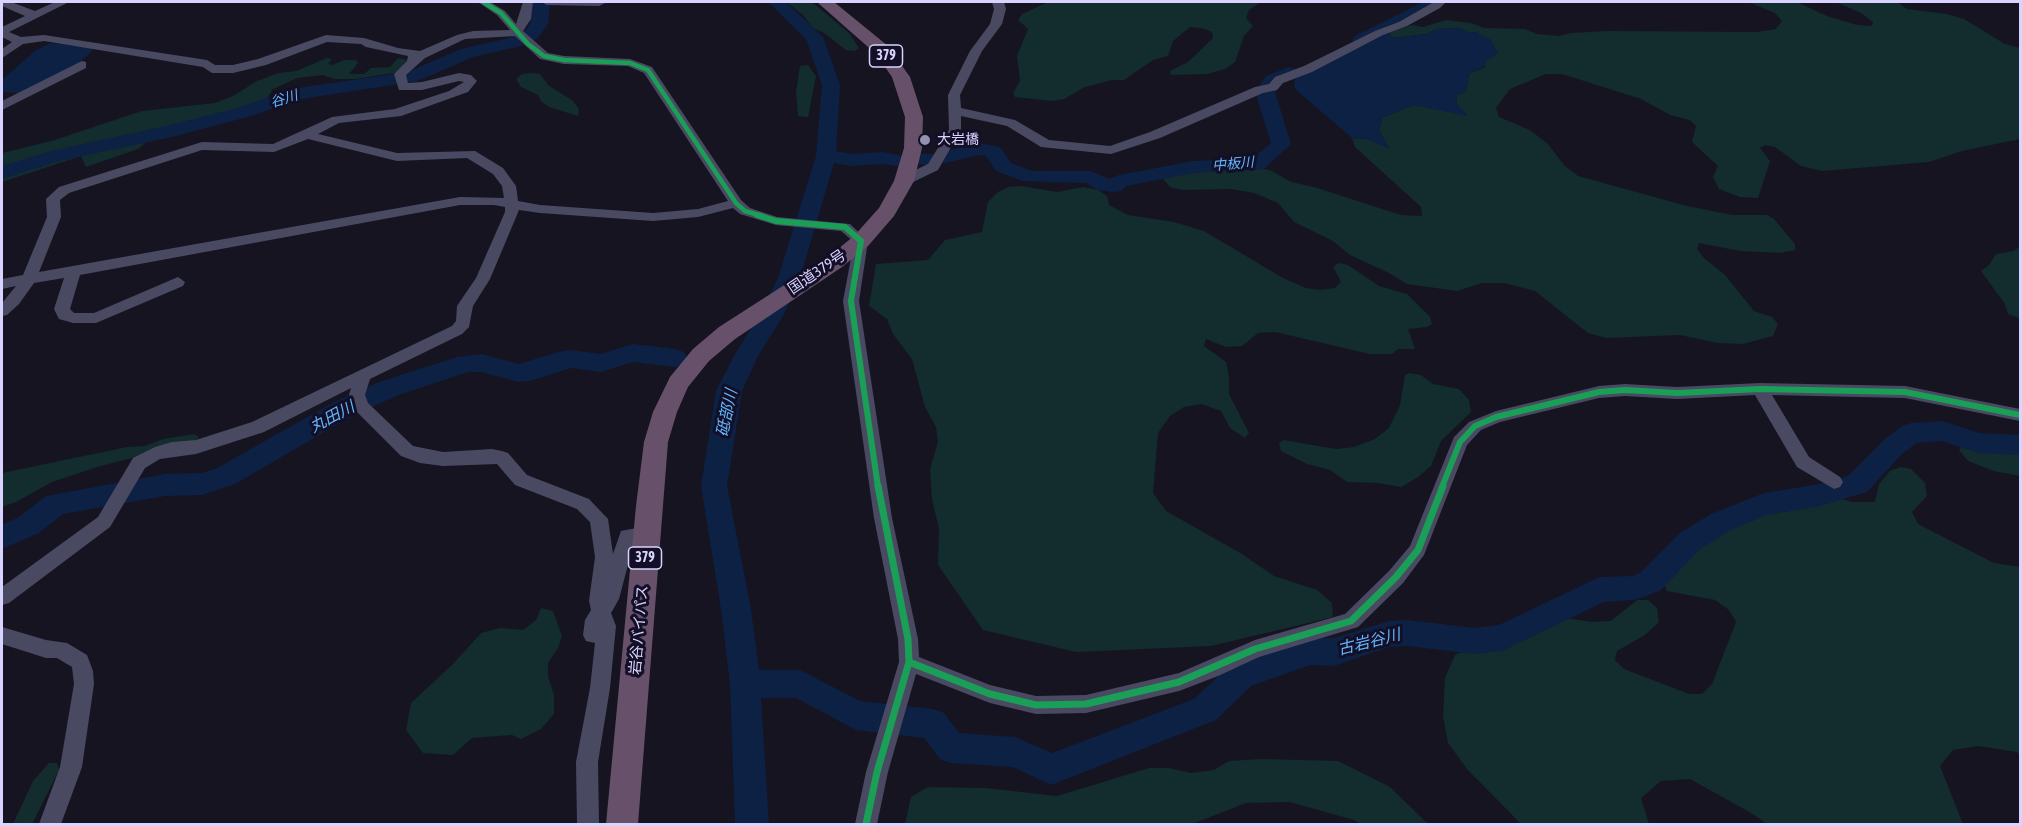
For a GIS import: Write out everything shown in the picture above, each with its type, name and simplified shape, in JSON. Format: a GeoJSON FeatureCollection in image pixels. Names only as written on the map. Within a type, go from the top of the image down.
{"type":"FeatureCollection","features":[{"type":"Feature","properties":{"kind":"highway","name":"国道379号"},"geometry":{"type":"LineString","coordinates":[[741,323],[814,276],[861,241],[887,211],[904,181],[913,148],[914,117],[901,76],[882,51],[825,2]]}},
{"type":"Feature","properties":{"kind":"highway","name":"岩谷バイパス"},"geometry":{"type":"LineString","coordinates":[[622,825],[656,442],[665,412],[678,383],[701,355],[741,323]]}},
{"type":"Feature","properties":{"kind":"street"},"geometry":{"type":"LineString","coordinates":[[2,2],[34,15]]}},
{"type":"Feature","properties":{"kind":"street"},"geometry":{"type":"LineString","coordinates":[[2,32],[63,2]]}},
{"type":"Feature","properties":{"kind":"street"},"geometry":{"type":"LineString","coordinates":[[483,2],[501,13],[521,37],[539,53],[553,58],[630,63],[648,70],[736,203],[745,211],[776,221],[845,227],[861,241],[851,301],[883,518],[908,639],[909,662],[892,719],[866,825]]}},
{"type":"Feature","properties":{"kind":"street"},"geometry":{"type":"LineString","coordinates":[[521,37],[525,19],[535,2],[599,3]]}},
{"type":"Feature","properties":{"kind":"street"},"geometry":{"type":"LineString","coordinates":[[904,181],[933,166],[955,130],[954,95],[976,51],[996,24],[1000,9],[998,2]]}},
{"type":"Feature","properties":{"kind":"street"},"geometry":{"type":"LineString","coordinates":[[956,111],[1011,123],[1046,144],[1111,150],[1155,135],[1259,90],[1273,87],[1279,80],[1308,69],[1379,33],[1403,24],[1440,2]]}},
{"type":"Feature","properties":{"kind":"street"},"geometry":{"type":"LineString","coordinates":[[2,32],[20,41]]}},
{"type":"Feature","properties":{"kind":"street"},"geometry":{"type":"LineString","coordinates":[[413,61],[442,44],[473,34],[521,37]]}},
{"type":"Feature","properties":{"kind":"street"},"geometry":{"type":"LineString","coordinates":[[2,54],[20,41],[44,38],[207,64],[212,69],[233,69],[262,62],[326,38],[364,41],[389,50],[415,53],[413,61],[401,80],[403,87],[459,78],[467,78],[471,81],[464,89],[419,106],[397,113],[336,120],[274,148],[202,146],[130,167],[64,190],[53,199],[54,217],[29,279],[14,300],[2,311]]}},
{"type":"Feature","properties":{"kind":"street"},"geometry":{"type":"LineString","coordinates":[[2,106],[82,65]]}},
{"type":"Feature","properties":{"kind":"street"},"geometry":{"type":"LineString","coordinates":[[2,597],[104,522],[139,463],[155,454],[172,449],[196,447],[258,427],[436,342],[457,330],[464,323],[465,306],[483,279],[512,212],[509,186],[498,171],[470,154],[397,157],[306,135]]}},
{"type":"Feature","properties":{"kind":"street"},"geometry":{"type":"LineString","coordinates":[[2,284],[460,201],[494,201],[540,208],[653,217],[698,213],[736,203]]}},
{"type":"Feature","properties":{"kind":"street"},"geometry":{"type":"LineString","coordinates":[[74,270],[62,309],[64,315],[79,319],[96,318],[178,282]]}},
{"type":"Feature","properties":{"kind":"street"},"geometry":{"type":"LineString","coordinates":[[363,376],[359,401],[407,451],[420,456],[443,459],[492,456],[502,458],[521,480],[583,504],[599,519],[604,557],[598,601],[606,626],[600,688],[587,762],[588,825]]}},
{"type":"Feature","properties":{"kind":"street"},"geometry":{"type":"LineString","coordinates":[[909,662],[990,694],[1036,705],[1086,704],[1179,682],[1255,649],[1351,621],[1396,577],[1418,550],[1460,442],[1475,426],[1496,417],[1599,392],[1625,390],[1677,393],[1761,389],[1905,392],[2020,415]]}},
{"type":"Feature","properties":{"kind":"street"},"geometry":{"type":"LineString","coordinates":[[1761,389],[1803,462],[1834,482]]}},
{"type":"Feature","properties":{"kind":"street"},"geometry":{"type":"LineString","coordinates":[[593,635],[595,620],[610,599],[627,536],[647,532]]}},
{"type":"Feature","properties":{"kind":"street"},"geometry":{"type":"LineString","coordinates":[[2,636],[46,649],[60,649],[80,661],[83,671],[84,684],[71,766],[50,825]]}},
{"type":"Feature","properties":{"kind":"green space"},"geometry":{"type":"Polygon","coordinates":[[[787,2],[812,2],[849,33],[859,48],[855,51],[846,50],[824,33],[813,28],[804,16],[787,2]]]}},
{"type":"Feature","properties":{"kind":"green space"},"geometry":{"type":"Polygon","coordinates":[[[1048,2],[1261,2],[1249,10],[1246,18],[1253,26],[1244,36],[1235,62],[1225,69],[1207,74],[1171,75],[1170,71],[1188,62],[1213,38],[1212,32],[1190,27],[1173,41],[1168,56],[1153,60],[1124,80],[1112,80],[1085,87],[1064,99],[1052,101],[1015,97],[1013,93],[1020,81],[1017,56],[1028,29],[1018,20],[1022,14],[1048,2]]]}},
{"type":"Feature","properties":{"kind":"green space"},"geometry":{"type":"Polygon","coordinates":[[[1748,2],[1797,2],[1827,16],[1857,25],[1872,26],[1873,22],[1861,13],[1836,2],[1897,2],[1907,9],[1947,14],[1964,19],[2005,44],[2020,48],[2020,139],[1962,151],[1929,162],[1822,171],[1801,166],[1775,147],[1765,145],[1760,148],[1770,161],[1758,198],[1740,197],[1719,189],[1713,177],[1718,166],[1692,142],[1696,126],[1690,120],[1670,115],[1641,99],[1562,74],[1546,74],[1510,89],[1496,108],[1499,117],[1530,130],[1548,144],[1564,165],[1578,176],[1687,206],[1732,215],[1767,215],[1774,219],[1795,244],[1795,250],[1781,253],[1740,251],[1699,243],[1697,249],[1704,258],[1725,275],[1754,311],[1772,317],[1778,324],[1773,336],[1743,344],[1718,343],[1680,335],[1606,338],[1588,333],[1535,291],[1504,283],[1482,283],[1457,291],[1407,284],[1350,255],[1333,241],[1294,222],[1278,203],[1254,193],[1231,189],[1182,190],[1170,187],[1163,179],[1166,175],[1245,166],[1270,170],[1291,182],[1314,187],[1401,215],[1422,216],[1421,207],[1355,147],[1352,138],[1367,139],[1389,148],[1379,131],[1382,118],[1413,105],[1467,115],[1457,105],[1457,94],[1466,92],[1469,74],[1485,67],[1477,32],[1467,32],[1459,28],[1436,29],[1427,34],[1392,38],[1389,32],[1412,25],[1423,27],[1446,20],[1471,23],[1484,28],[1525,29],[1537,34],[1559,36],[1607,31],[1757,32],[1776,29],[1782,21],[1775,13],[1748,2]]]}},
{"type":"Feature","properties":{"kind":"green space"},"geometry":{"type":"Polygon","coordinates":[[[327,58],[332,59],[328,64],[332,65],[344,60],[356,60],[358,63],[349,74],[364,74],[371,68],[390,67],[398,58],[407,60],[402,68],[394,73],[355,79],[334,79],[323,75],[297,78],[273,89],[268,97],[253,105],[171,126],[157,138],[148,141],[138,149],[86,167],[81,156],[2,182],[2,153],[55,140],[142,111],[215,103],[233,96],[257,81],[279,73],[296,71],[327,58]]]}},
{"type":"Feature","properties":{"kind":"green space"},"geometry":{"type":"Polygon","coordinates":[[[808,65],[816,76],[808,117],[798,116],[796,93],[800,66],[808,65]]]}},
{"type":"Feature","properties":{"kind":"green space"},"geometry":{"type":"Polygon","coordinates":[[[522,74],[540,74],[548,85],[573,101],[579,109],[578,116],[549,107],[541,101],[538,95],[521,87],[516,79],[522,74]]]}},
{"type":"Feature","properties":{"kind":"green space"},"geometry":{"type":"Polygon","coordinates":[[[1021,186],[1057,192],[1083,187],[1098,190],[1107,196],[1109,205],[1128,215],[1174,222],[1204,231],[1283,278],[1306,288],[1320,290],[1335,288],[1341,282],[1333,267],[1339,263],[1348,265],[1379,286],[1407,294],[1430,317],[1432,324],[1427,327],[1408,329],[1415,349],[1398,349],[1392,354],[1370,354],[1275,332],[1258,333],[1242,346],[1226,347],[1206,339],[1204,346],[1226,362],[1229,394],[1249,433],[1245,438],[1230,428],[1221,411],[1201,404],[1184,407],[1170,416],[1158,433],[1153,493],[1166,511],[1242,554],[1274,576],[1317,590],[1332,603],[1333,617],[1211,646],[1076,652],[983,630],[938,565],[939,529],[932,499],[930,469],[938,442],[936,427],[925,407],[912,359],[893,334],[887,319],[869,306],[876,264],[928,260],[945,240],[982,232],[988,202],[998,192],[1008,187],[1021,186]]]}},
{"type":"Feature","properties":{"kind":"green space"},"geometry":{"type":"Polygon","coordinates":[[[2020,246],[2019,318],[2008,314],[2005,304],[1981,271],[1989,265],[1996,254],[2014,251],[2020,246]]]}},
{"type":"Feature","properties":{"kind":"green space"},"geometry":{"type":"Polygon","coordinates":[[[1409,373],[1421,375],[1433,384],[1459,389],[1469,400],[1471,412],[1441,441],[1431,466],[1418,477],[1401,487],[1378,483],[1347,482],[1330,470],[1307,464],[1281,451],[1279,444],[1283,440],[1336,449],[1354,447],[1375,439],[1389,428],[1400,405],[1405,375],[1409,373]]]}},
{"type":"Feature","properties":{"kind":"green space"},"geometry":{"type":"Polygon","coordinates":[[[194,434],[199,437],[194,442],[97,467],[52,482],[2,507],[2,473],[127,447],[145,446],[163,439],[194,434]]]}},
{"type":"Feature","properties":{"kind":"green space"},"geometry":{"type":"Polygon","coordinates":[[[1962,446],[2020,453],[2020,476],[1994,471],[1968,461],[1959,450],[1962,446]]]}},
{"type":"Feature","properties":{"kind":"green space"},"geometry":{"type":"Polygon","coordinates":[[[1901,467],[1911,469],[1925,483],[1927,496],[1912,512],[1918,524],[1994,563],[2020,567],[2020,755],[2017,752],[1978,746],[1953,750],[1940,766],[1963,824],[1767,824],[1690,779],[1661,781],[1641,798],[1649,824],[1521,824],[1467,769],[1448,743],[1443,716],[1445,678],[1455,655],[1475,647],[1507,643],[1566,618],[1592,622],[1611,621],[1637,600],[1648,600],[1657,608],[1659,622],[1645,635],[1617,651],[1615,660],[1624,669],[1689,694],[1702,694],[1712,684],[1736,622],[1729,610],[1715,600],[1667,591],[1664,584],[1689,555],[1723,529],[1765,510],[1838,498],[1852,502],[1875,502],[1879,484],[1890,471],[1901,467]]]}},
{"type":"Feature","properties":{"kind":"green space"},"geometry":{"type":"Polygon","coordinates":[[[541,608],[553,611],[562,636],[558,648],[548,663],[548,676],[554,695],[554,714],[541,729],[521,739],[512,735],[472,738],[453,755],[423,753],[406,730],[411,703],[453,664],[481,633],[500,628],[523,630],[536,620],[541,608]]]}},
{"type":"Feature","properties":{"kind":"green space"},"geometry":{"type":"Polygon","coordinates":[[[1262,759],[1338,761],[1390,787],[1428,824],[1361,824],[1290,802],[1246,803],[1195,823],[1182,824],[905,824],[911,797],[928,787],[986,788],[1057,796],[1149,768],[1169,768],[1191,773],[1214,770],[1229,761],[1262,759]]]}},
{"type":"Feature","properties":{"kind":"green space"},"geometry":{"type":"Polygon","coordinates":[[[49,763],[57,763],[59,770],[32,824],[13,824],[33,781],[49,763]]]}},
{"type":"Feature","properties":{"kind":"water"},"geometry":{"type":"Polygon","coordinates":[[[1459,28],[1467,32],[1476,32],[1490,39],[1498,53],[1486,61],[1485,66],[1469,74],[1466,92],[1457,94],[1457,105],[1468,116],[1413,105],[1382,118],[1379,131],[1390,149],[1367,139],[1352,138],[1295,89],[1296,78],[1313,71],[1358,45],[1389,32],[1392,38],[1427,34],[1436,29],[1459,28]]]}},
{"type":"Feature","properties":{"kind":"water"},"geometry":{"type":"Polygon","coordinates":[[[51,43],[85,47],[92,51],[77,65],[18,93],[2,92],[2,80],[36,50],[51,43]]]}},
{"type":"Feature","properties":{"kind":"waterway","name":"谷川"},"geometry":{"type":"LineString","coordinates":[[2,173],[58,155],[172,131],[248,111],[291,95],[411,77],[467,53],[515,42],[532,34],[539,24],[541,2]]}},
{"type":"Feature","properties":{"kind":"waterway","name":"砥部川"},"geometry":{"type":"LineString","coordinates":[[776,2],[814,37],[831,85],[826,156]]}},
{"type":"Feature","properties":{"kind":"waterway","name":"中板川"},"geometry":{"type":"LineString","coordinates":[[1361,40],[1435,2]]}},
{"type":"Feature","properties":{"kind":"waterway","name":"中板川"},"geometry":{"type":"LineString","coordinates":[[946,157],[978,149],[993,151],[1003,167],[1030,177],[1091,177],[1104,185],[1114,186],[1119,181],[1193,167],[1258,164],[1281,144],[1265,92],[1273,80],[1289,73]]}},
{"type":"Feature","properties":{"kind":"waterway","name":"砥部川"},"geometry":{"type":"LineString","coordinates":[[745,684],[736,609],[714,486],[729,391],[747,354],[771,316],[789,278],[826,156]]}},
{"type":"Feature","properties":{"kind":"waterway","name":"中板川"},"geometry":{"type":"LineString","coordinates":[[826,156],[852,160],[883,158],[896,160]]}},
{"type":"Feature","properties":{"kind":"waterway","name":"中板川"},"geometry":{"type":"LineString","coordinates":[[921,159],[931,160]]}},
{"type":"Feature","properties":{"kind":"waterway","name":"丸田川"},"geometry":{"type":"LineString","coordinates":[[2,538],[29,525],[56,504],[165,485],[202,484],[226,476],[343,409],[388,389],[466,363],[481,363],[519,373],[530,372],[558,361],[571,359],[601,363],[633,353],[675,358]]}},
{"type":"Feature","properties":{"kind":"waterway","name":"古岩谷川"},"geometry":{"type":"LineString","coordinates":[[745,684],[800,684],[856,715],[933,724],[951,748],[1015,752],[1051,769],[1205,710],[1240,676],[1310,651],[1334,652],[1389,634],[1408,633],[1474,641],[1502,638],[1601,590],[1634,588],[1651,581],[1690,541],[1721,522],[1764,504],[1820,495],[1857,484],[1894,446],[1911,433],[1943,431],[1978,443],[2020,445]]}},
{"type":"Feature","properties":{"kind":"waterway","name":"砥部川"},"geometry":{"type":"LineString","coordinates":[[745,684],[752,824]]}},
{"type":"Feature","properties":{"kind":"cycle path"},"geometry":{"type":"LineString","coordinates":[[483,2],[501,13],[528,44],[544,56],[564,60],[630,63],[648,70],[736,203],[745,211],[776,221],[845,227],[861,241],[851,301],[883,518],[908,639],[909,662],[877,772],[866,824]]}},
{"type":"Feature","properties":{"kind":"cycle path"},"geometry":{"type":"LineString","coordinates":[[909,662],[990,694],[1036,705],[1086,704],[1179,682],[1255,649],[1351,621],[1396,577],[1418,550],[1460,442],[1475,426],[1496,417],[1599,392],[1625,390],[1677,393],[1760,389],[1905,392],[2020,415]]}},
{"type":"Feature","properties":{"kind":"place","name":"大岩橋"},"geometry":{"type":"Point","coordinates":[925,140]}}]}
